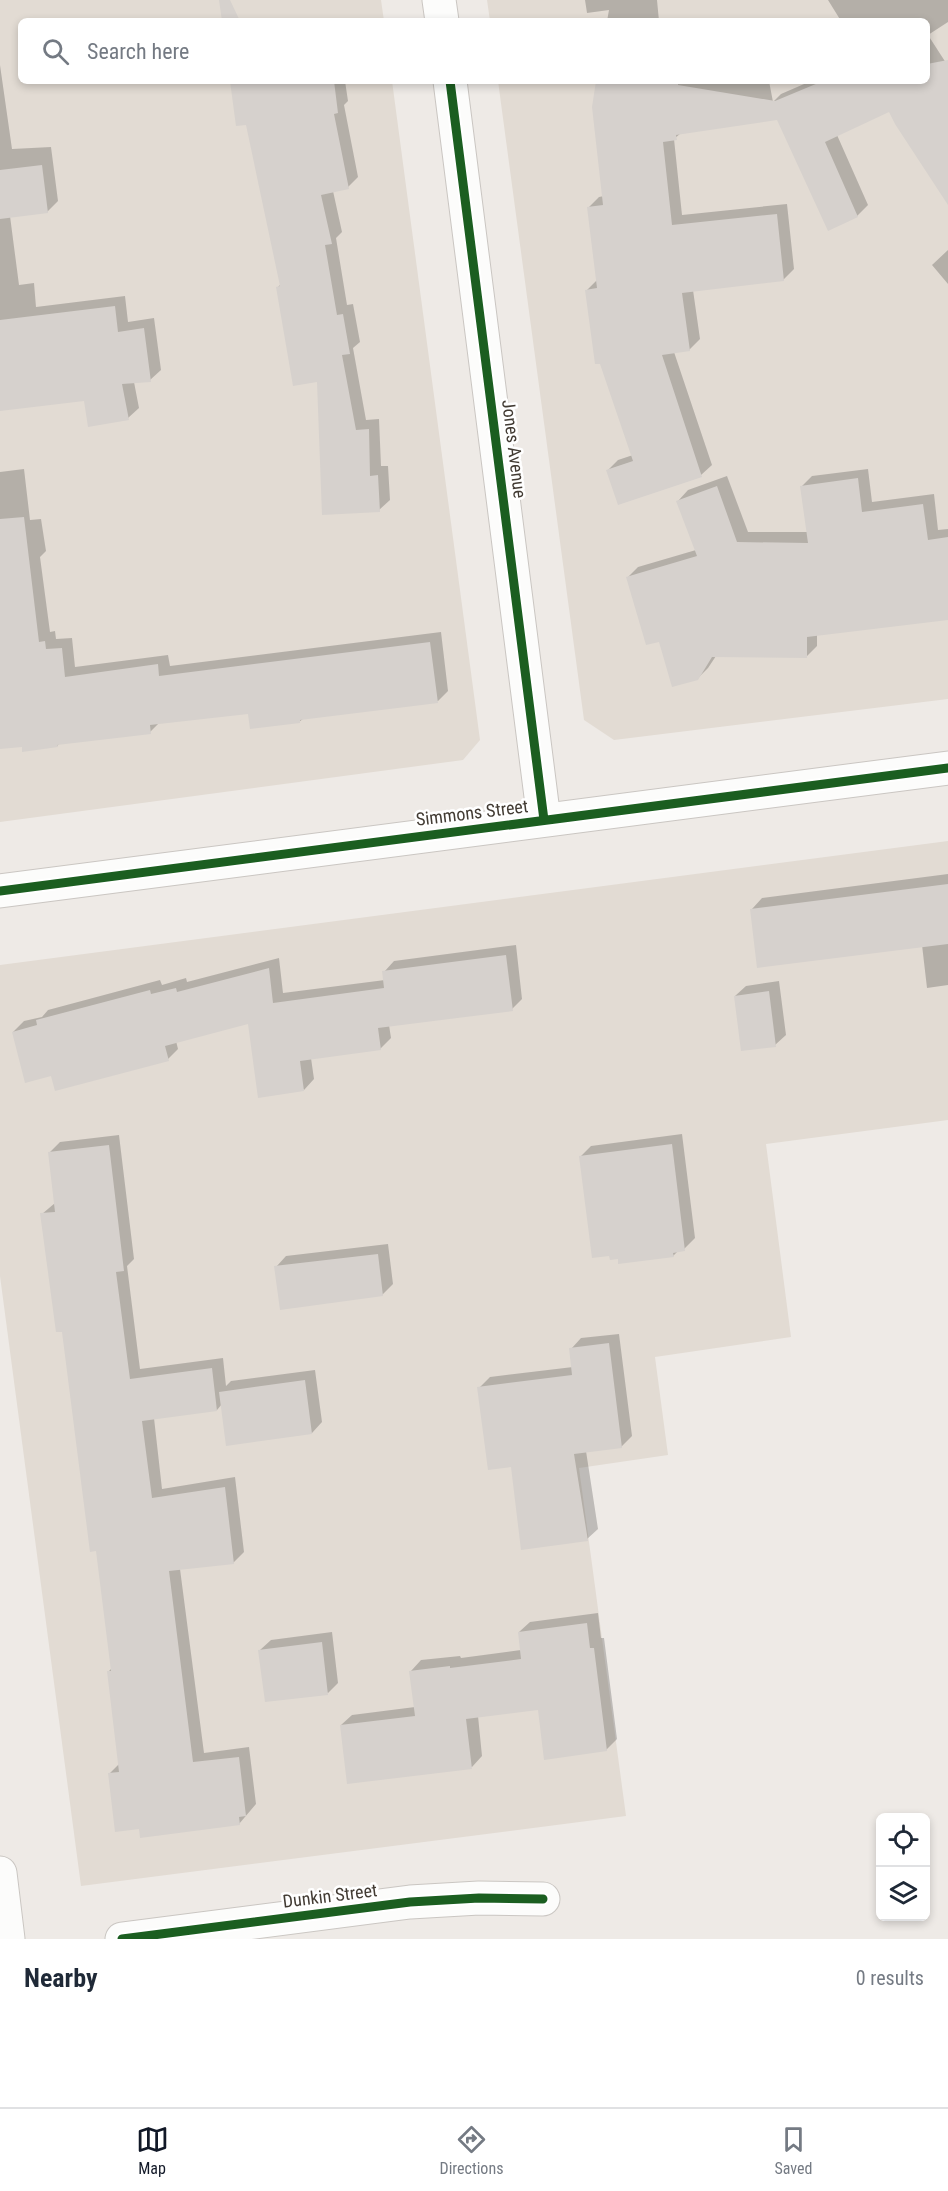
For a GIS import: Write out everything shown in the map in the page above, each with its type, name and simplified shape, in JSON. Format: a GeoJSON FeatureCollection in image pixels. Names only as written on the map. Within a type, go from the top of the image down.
{"type":"FeatureCollection","features":[{"type":"Feature","properties":{"kind":"street"},"geometry":{"type":"LineString","coordinates":[[439,0],[442,18]]}},
{"type":"Feature","properties":{"kind":"street","name":"Jones Avenue"},"geometry":{"type":"LineString","coordinates":[[450,84],[544,820]]}},
{"type":"Feature","properties":{"kind":"street","name":"Simmons Street"},"geometry":{"type":"LineString","coordinates":[[0,891],[948,768]]}},
{"type":"Feature","properties":{"kind":"street"},"geometry":{"type":"LineString","coordinates":[[0,1873],[9,1939]]}},
{"type":"Feature","properties":{"kind":"street","name":"Dunkin Street"},"geometry":{"type":"LineString","coordinates":[[122,1939],[410,1902],[479,1898],[543,1899]]}},
{"type":"Feature","properties":{"kind":"shaded area"},"geometry":{"type":"Polygon","coordinates":[[[0,0],[381,0],[384,18],[18,18],[18,84],[392,84],[480,740],[463,760],[0,822],[0,0]]]}},
{"type":"Feature","properties":{"kind":"shaded area"},"geometry":{"type":"Polygon","coordinates":[[[487,0],[948,0],[948,699],[614,740],[584,720],[498,84],[930,84],[930,18],[490,18],[487,0]]]}},
{"type":"Feature","properties":{"kind":"shaded area"},"geometry":{"type":"Polygon","coordinates":[[[948,841],[948,1120],[766,1144],[791,1337],[655,1357],[668,1455],[579,1468],[626,1816],[81,1886],[0,1276],[0,965],[948,841]]]}},
{"type":"Feature","properties":{"kind":"building"},"geometry":{"type":"Polygon","coordinates":[[[219,0],[230,0],[239,18],[222,18],[219,0]]]}},
{"type":"Feature","properties":{"kind":"building"},"geometry":{"type":"Polygon","coordinates":[[[948,60],[948,205],[889,112],[825,142],[858,217],[828,231],[777,120],[676,135],[677,140],[663,142],[672,225],[777,214],[784,281],[682,293],[690,351],[662,355],[702,477],[618,505],[606,470],[633,461],[600,364],[595,364],[585,290],[597,288],[587,207],[603,205],[592,107],[596,84],[678,84],[775,101],[816,84],[930,84],[930,63],[948,60]]]}},
{"type":"Feature","properties":{"kind":"building"},"geometry":{"type":"Polygon","coordinates":[[[230,84],[334,84],[338,113],[334,114],[349,189],[321,195],[332,244],[325,245],[337,315],[343,314],[350,354],[342,355],[356,430],[369,429],[370,476],[378,475],[380,512],[322,515],[317,382],[293,386],[276,287],[280,286],[246,125],[236,126],[230,84]]]}},
{"type":"Feature","properties":{"kind":"building"},"geometry":{"type":"Polygon","coordinates":[[[42,165],[48,213],[0,219],[0,170],[42,165]]]}},
{"type":"Feature","properties":{"kind":"building"},"geometry":{"type":"Polygon","coordinates":[[[115,306],[118,332],[144,328],[151,382],[122,384],[129,420],[88,427],[84,401],[0,411],[0,320],[115,306]]]}},
{"type":"Feature","properties":{"kind":"building"},"geometry":{"type":"Polygon","coordinates":[[[858,478],[862,512],[923,504],[928,540],[948,537],[948,620],[807,637],[807,658],[712,657],[698,680],[672,687],[659,642],[646,645],[626,577],[697,556],[676,501],[717,486],[737,542],[808,543],[800,486],[858,478]]]}},
{"type":"Feature","properties":{"kind":"building"},"geometry":{"type":"Polygon","coordinates":[[[24,517],[39,642],[45,641],[46,649],[62,648],[65,677],[158,664],[159,676],[430,642],[438,703],[300,720],[300,723],[250,729],[248,714],[150,725],[151,734],[57,745],[58,747],[22,752],[22,747],[0,749],[0,519],[24,517]]]}},
{"type":"Feature","properties":{"kind":"building"},"geometry":{"type":"Polygon","coordinates":[[[948,884],[948,944],[757,968],[750,909],[948,884]]]}},
{"type":"Feature","properties":{"kind":"building"},"geometry":{"type":"Polygon","coordinates":[[[506,955],[513,1011],[378,1028],[381,1050],[300,1061],[304,1091],[258,1098],[248,1024],[165,1046],[169,1061],[55,1091],[51,1076],[25,1083],[12,1032],[37,1025],[36,1020],[150,990],[151,994],[176,988],[177,992],[269,968],[273,1003],[384,988],[382,971],[506,955]]]}},
{"type":"Feature","properties":{"kind":"building"},"geometry":{"type":"Polygon","coordinates":[[[769,991],[776,1047],[741,1051],[734,996],[769,991]]]}},
{"type":"Feature","properties":{"kind":"building"},"geometry":{"type":"Polygon","coordinates":[[[672,1144],[685,1251],[673,1253],[674,1257],[618,1264],[618,1259],[610,1260],[609,1256],[592,1258],[579,1156],[672,1144]]]}},
{"type":"Feature","properties":{"kind":"building"},"geometry":{"type":"Polygon","coordinates":[[[109,1145],[124,1271],[116,1272],[130,1379],[212,1368],[217,1411],[142,1421],[152,1498],[225,1487],[234,1564],[169,1571],[193,1762],[239,1757],[246,1816],[239,1817],[240,1825],[140,1838],[139,1829],[115,1832],[108,1773],[119,1772],[107,1671],[111,1671],[96,1551],[90,1552],[62,1332],[56,1332],[40,1213],[55,1212],[48,1152],[109,1145]]]}},
{"type":"Feature","properties":{"kind":"building"},"geometry":{"type":"Polygon","coordinates":[[[378,1254],[383,1296],[280,1310],[274,1266],[378,1254]]]}},
{"type":"Feature","properties":{"kind":"building"},"geometry":{"type":"Polygon","coordinates":[[[609,1343],[622,1448],[574,1454],[588,1541],[521,1550],[511,1467],[488,1470],[477,1387],[572,1375],[569,1348],[609,1343]]]}},
{"type":"Feature","properties":{"kind":"building"},"geometry":{"type":"Polygon","coordinates":[[[305,1380],[312,1434],[226,1446],[219,1392],[305,1380]]]}},
{"type":"Feature","properties":{"kind":"building"},"geometry":{"type":"Polygon","coordinates":[[[587,1623],[590,1648],[594,1648],[607,1751],[544,1760],[538,1710],[466,1719],[472,1769],[347,1784],[340,1725],[415,1716],[409,1671],[521,1659],[518,1632],[587,1623]]]}},
{"type":"Feature","properties":{"kind":"building"},"geometry":{"type":"Polygon","coordinates":[[[322,1642],[328,1695],[265,1702],[258,1650],[322,1642]]]}},
{"type":"Feature","properties":{"kind":"cycle path"},"geometry":{"type":"LineString","coordinates":[[450,84],[544,820]]}},
{"type":"Feature","properties":{"kind":"cycle path"},"geometry":{"type":"LineString","coordinates":[[0,891],[948,768]]}},
{"type":"Feature","properties":{"kind":"cycle path"},"geometry":{"type":"LineString","coordinates":[[122,1939],[410,1902],[479,1898],[543,1899]]}}]}
